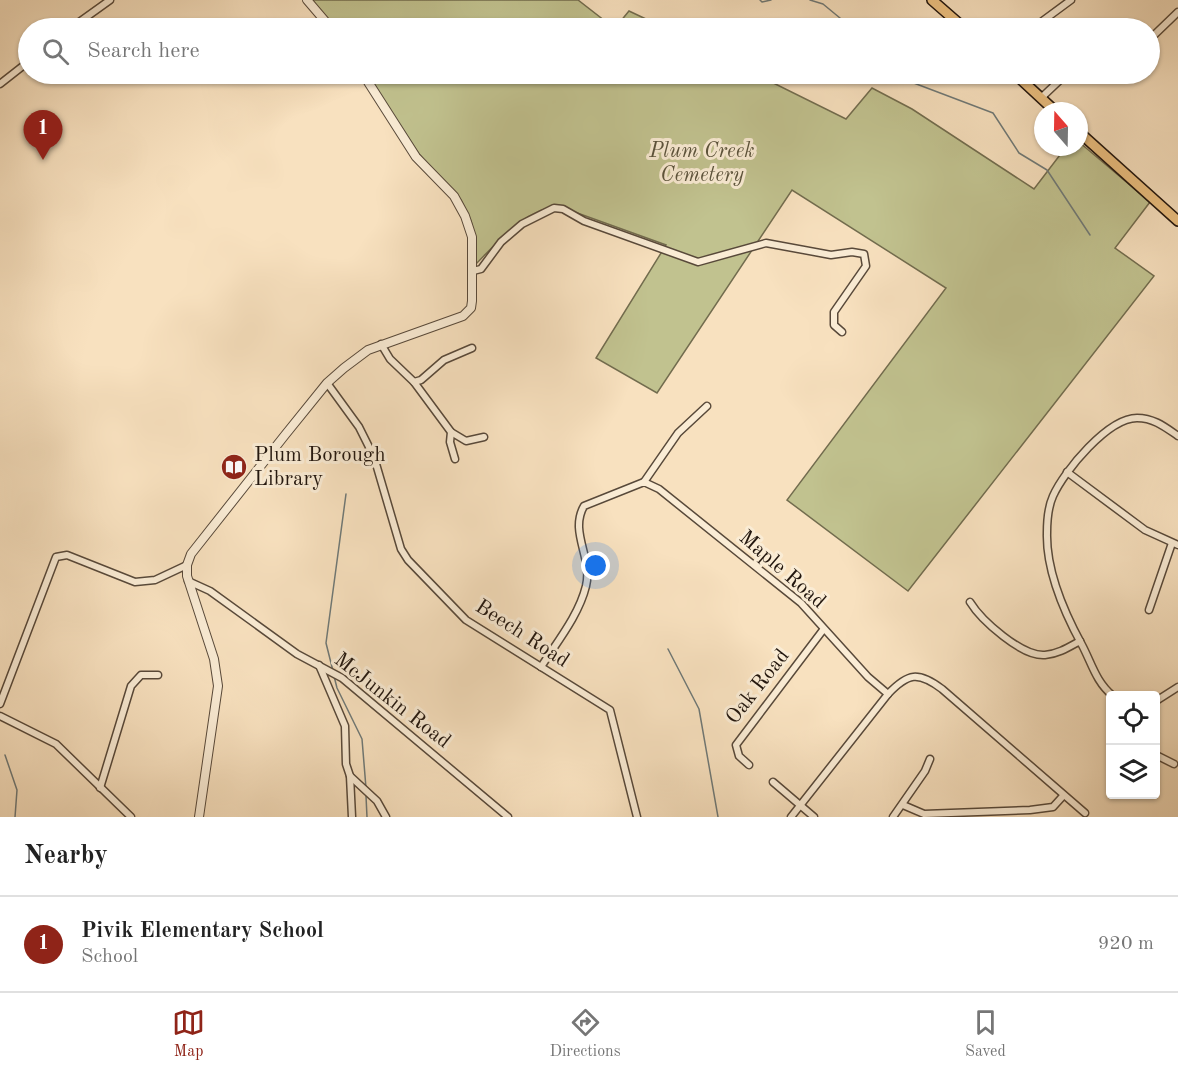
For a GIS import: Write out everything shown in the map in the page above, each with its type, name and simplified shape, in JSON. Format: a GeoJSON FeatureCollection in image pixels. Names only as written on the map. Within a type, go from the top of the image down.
{"type":"FeatureCollection","features":[{"type":"Feature","properties":{"kind":"main road"},"geometry":{"type":"LineString","coordinates":[[932,0],[953,18]]}},
{"type":"Feature","properties":{"kind":"main road"},"geometry":{"type":"LineString","coordinates":[[1026,84],[1045,102]]}},
{"type":"Feature","properties":{"kind":"main road"},"geometry":{"type":"LineString","coordinates":[[1088,140],[1178,221]]}},
{"type":"Feature","properties":{"kind":"street"},"geometry":{"type":"LineString","coordinates":[[85,18],[110,0]]}},
{"type":"Feature","properties":{"kind":"street"},"geometry":{"type":"LineString","coordinates":[[307,0],[322,18]]}},
{"type":"Feature","properties":{"kind":"street"},"geometry":{"type":"LineString","coordinates":[[1047,18],[1071,0]]}},
{"type":"Feature","properties":{"kind":"street"},"geometry":{"type":"LineString","coordinates":[[1160,29],[1178,12]]}},
{"type":"Feature","properties":{"kind":"street"},"geometry":{"type":"LineString","coordinates":[[0,84],[18,70]]}},
{"type":"Feature","properties":{"kind":"street"},"geometry":{"type":"LineString","coordinates":[[0,704],[50,568],[60,554],[135,582],[155,580],[187,565],[207,533],[327,384],[355,358],[381,345],[463,316],[472,301],[472,237],[465,216],[454,196],[416,157],[369,84]]}},
{"type":"Feature","properties":{"kind":"street"},"geometry":{"type":"LineString","coordinates":[[1041,98],[1056,84]]}},
{"type":"Feature","properties":{"kind":"street"},"geometry":{"type":"LineString","coordinates":[[473,271],[481,269],[501,242],[522,224],[554,208],[563,209],[593,225],[698,262],[766,243],[831,255],[852,252],[864,254],[866,266],[834,312],[834,325],[842,332]]}},
{"type":"Feature","properties":{"kind":"street"},"geometry":{"type":"LineString","coordinates":[[381,345],[390,359],[414,382],[451,432],[466,441],[484,436]]}},
{"type":"Feature","properties":{"kind":"street"},"geometry":{"type":"LineString","coordinates":[[414,382],[421,380],[444,360],[472,348]]}},
{"type":"Feature","properties":{"kind":"street","name":"Beech Road"},"geometry":{"type":"LineString","coordinates":[[327,384],[359,427],[371,449],[403,553],[466,620],[610,710],[637,817]]}},
{"type":"Feature","properties":{"kind":"street"},"geometry":{"type":"LineString","coordinates":[[541,667],[572,618],[586,587],[587,558],[577,524],[584,506],[644,482],[678,433],[706,406]]}},
{"type":"Feature","properties":{"kind":"street"},"geometry":{"type":"LineString","coordinates":[[1108,691],[1096,678],[1069,621],[1047,553],[1050,505],[1066,472],[1112,427],[1123,420],[1137,418],[1154,420],[1178,436]]}},
{"type":"Feature","properties":{"kind":"street"},"geometry":{"type":"LineString","coordinates":[[451,432],[450,442],[454,459]]}},
{"type":"Feature","properties":{"kind":"street"},"geometry":{"type":"LineString","coordinates":[[1066,472],[1145,530],[1175,544],[1149,610]]}},
{"type":"Feature","properties":{"kind":"street","name":"Maple Road"},"geometry":{"type":"LineString","coordinates":[[644,482],[659,489],[788,591],[868,677],[888,694]]}},
{"type":"Feature","properties":{"kind":"street"},"geometry":{"type":"LineString","coordinates":[[187,565],[188,581],[214,659],[218,686],[199,817]]}},
{"type":"Feature","properties":{"kind":"street","name":"McJunkin Road"},"geometry":{"type":"LineString","coordinates":[[188,581],[210,591],[277,641],[351,685],[508,817]]}},
{"type":"Feature","properties":{"kind":"street"},"geometry":{"type":"LineString","coordinates":[[970,602],[977,614],[1016,645],[1032,653],[1044,655],[1062,651],[1080,641]]}},
{"type":"Feature","properties":{"kind":"street","name":"Oak Road"},"geometry":{"type":"LineString","coordinates":[[749,765],[739,756],[736,745],[823,630]]}},
{"type":"Feature","properties":{"kind":"street"},"geometry":{"type":"LineString","coordinates":[[319,665],[345,726],[346,764],[350,776],[352,817]]}},
{"type":"Feature","properties":{"kind":"street"},"geometry":{"type":"LineString","coordinates":[[100,788],[131,686],[141,675],[158,675]]}},
{"type":"Feature","properties":{"kind":"street"},"geometry":{"type":"LineString","coordinates":[[791,817],[888,694],[908,678],[916,676],[928,678],[1085,813]]}},
{"type":"Feature","properties":{"kind":"street"},"geometry":{"type":"LineString","coordinates":[[1160,698],[1178,687]]}},
{"type":"Feature","properties":{"kind":"street"},"geometry":{"type":"LineString","coordinates":[[0,716],[56,744],[131,817]]}},
{"type":"Feature","properties":{"kind":"street"},"geometry":{"type":"LineString","coordinates":[[1160,757],[1174,764]]}},
{"type":"Feature","properties":{"kind":"street"},"geometry":{"type":"LineString","coordinates":[[893,817],[903,805],[930,759]]}},
{"type":"Feature","properties":{"kind":"street"},"geometry":{"type":"LineString","coordinates":[[350,776],[376,801],[386,817]]}},
{"type":"Feature","properties":{"kind":"street"},"geometry":{"type":"LineString","coordinates":[[773,782],[814,817]]}},
{"type":"Feature","properties":{"kind":"street"},"geometry":{"type":"LineString","coordinates":[[903,805],[924,814],[1030,810],[1053,807],[1063,796]]}},
{"type":"Feature","properties":{"kind":"green space"},"geometry":{"type":"Polygon","coordinates":[[[312,0],[578,0],[601,18],[327,18],[312,0]]]}},
{"type":"Feature","properties":{"kind":"green space"},"geometry":{"type":"Polygon","coordinates":[[[629,11],[644,18],[623,18],[629,11]]]}},
{"type":"Feature","properties":{"kind":"green space","name":"Plum Creek Cemetery"},"geometry":{"type":"Polygon","coordinates":[[[373,84],[775,84],[846,119],[872,88],[912,109],[1034,189],[1059,156],[1088,156],[1088,150],[1150,202],[1115,248],[1154,276],[908,591],[787,500],[946,288],[792,190],[657,393],[596,358],[666,245],[558,206],[546,208],[523,220],[476,264],[476,241],[471,221],[461,200],[419,154],[373,84]]]}},
{"type":"Feature","properties":{"kind":"waterway"},"geometry":{"type":"LineString","coordinates":[[760,0],[762,2],[771,0]]}},
{"type":"Feature","properties":{"kind":"waterway"},"geometry":{"type":"LineString","coordinates":[[810,0],[823,4],[840,18]]}},
{"type":"Feature","properties":{"kind":"waterway"},"geometry":{"type":"LineString","coordinates":[[916,84],[993,113],[1019,153],[1047,170],[1090,235]]}},
{"type":"Feature","properties":{"kind":"waterway"},"geometry":{"type":"LineString","coordinates":[[333,671],[326,643],[346,494]]}},
{"type":"Feature","properties":{"kind":"waterway"},"geometry":{"type":"LineString","coordinates":[[668,649],[699,709],[718,817]]}},
{"type":"Feature","properties":{"kind":"waterway"},"geometry":{"type":"LineString","coordinates":[[334,676],[337,688],[362,739],[366,788]]}},
{"type":"Feature","properties":{"kind":"waterway"},"geometry":{"type":"LineString","coordinates":[[5,755],[17,790],[15,817]]}},
{"type":"Feature","properties":{"kind":"waterway"},"geometry":{"type":"LineString","coordinates":[[366,796],[367,817]]}},
{"type":"Feature","properties":{"kind":"place","name":"Pivik Elementary School"},"geometry":{"type":"Point","coordinates":[43,160]}},
{"type":"Feature","properties":{"kind":"place","name":"Plum Borough Library"},"geometry":{"type":"Point","coordinates":[234,467]}}]}
